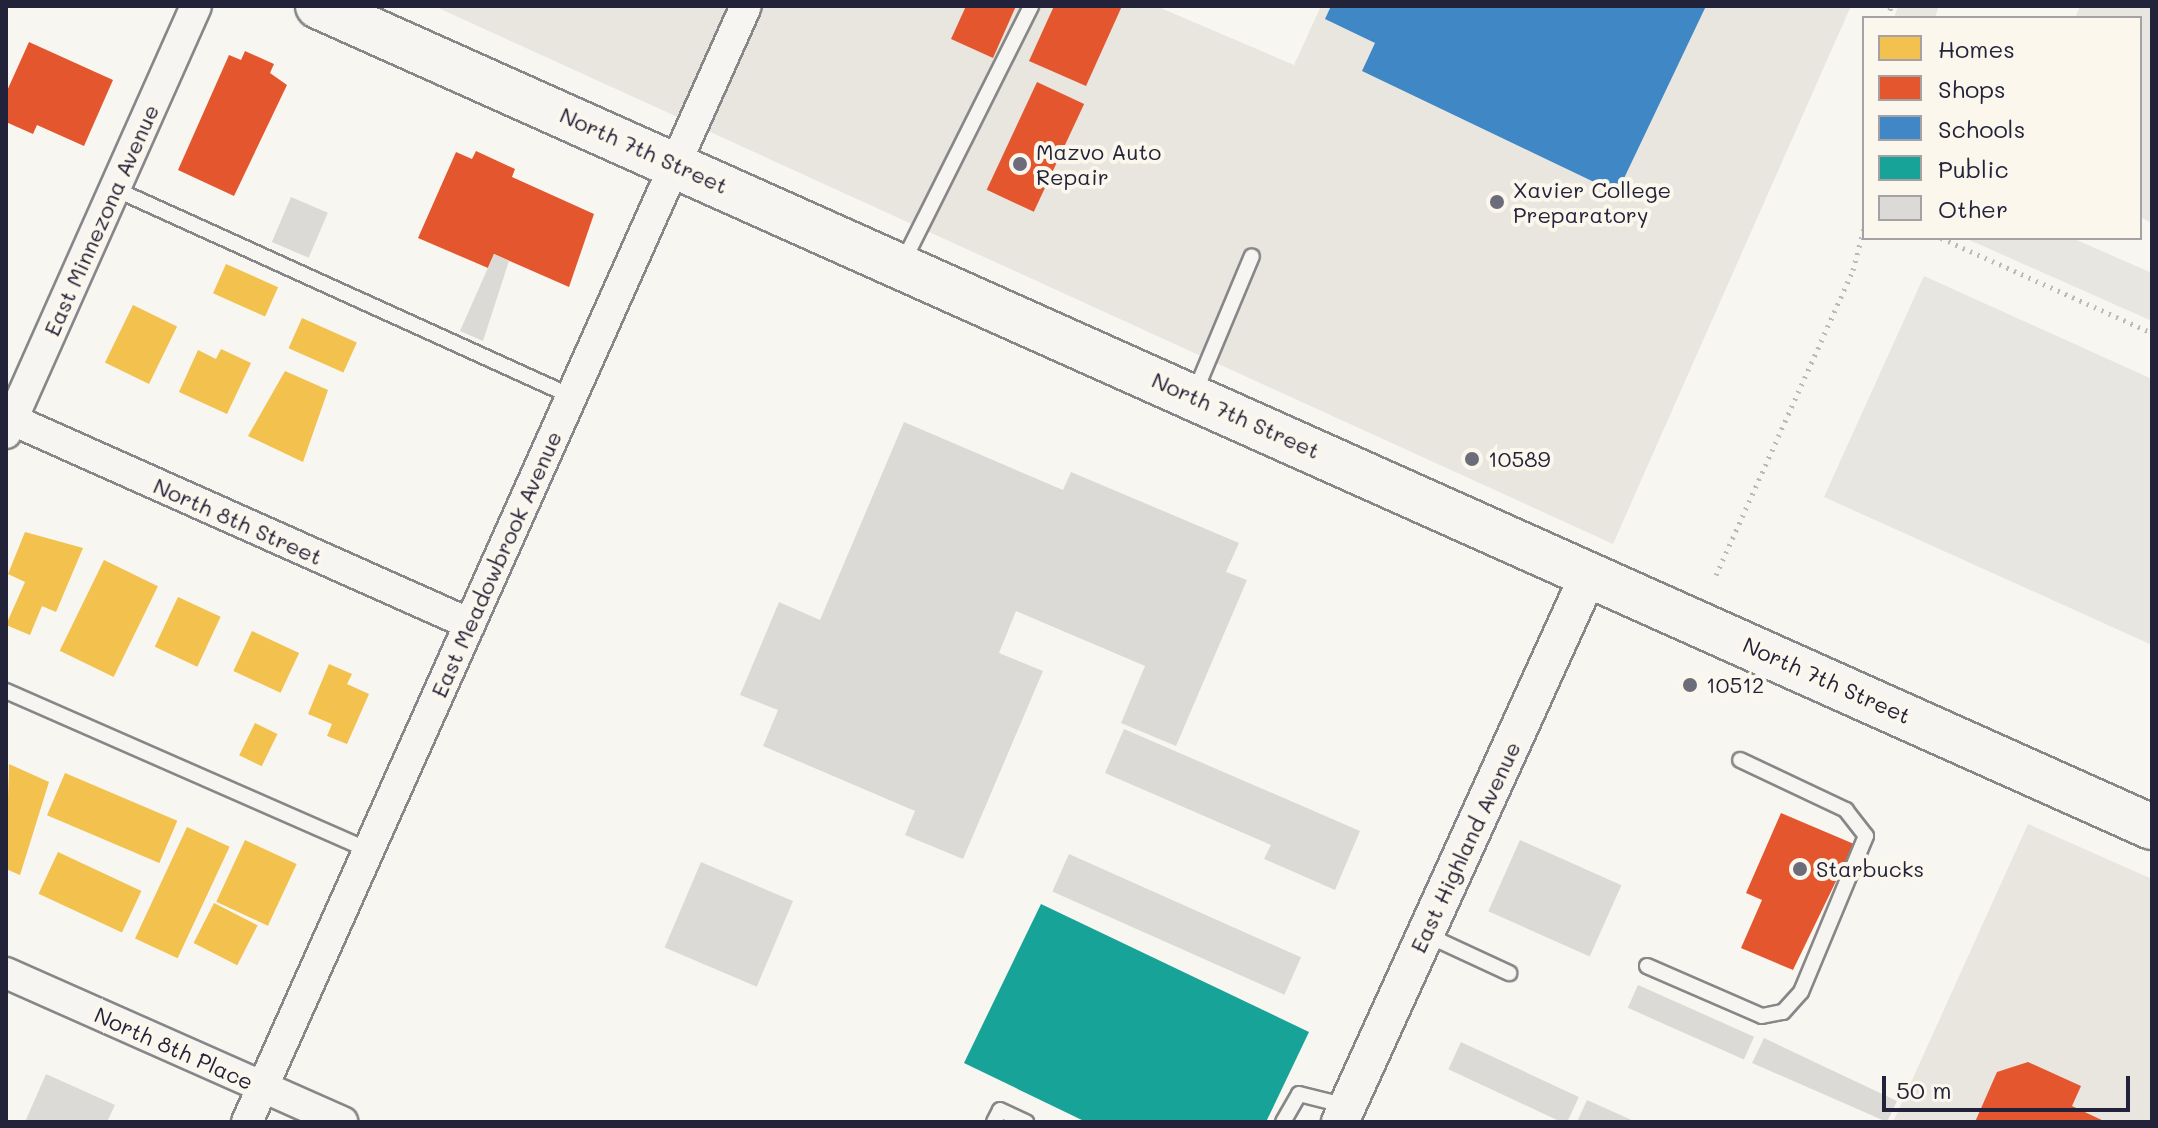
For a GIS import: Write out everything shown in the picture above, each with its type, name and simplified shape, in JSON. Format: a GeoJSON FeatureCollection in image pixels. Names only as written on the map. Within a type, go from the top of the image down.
{"type":"FeatureCollection","features":[{"type":"Feature","properties":{"kind":"main road","name":"North 7th Street"},"geometry":{"type":"LineString","coordinates":[[318,6],[1590,572],[2152,827]]}},
{"type":"Feature","properties":{"kind":"street","name":"East Minnezona Avenue"},"geometry":{"type":"LineString","coordinates":[[8,423],[196,6]]}},
{"type":"Feature","properties":{"kind":"street","name":"East Meadowbrook Avenue"},"geometry":{"type":"LineString","coordinates":[[247,1122],[746,6]]}},
{"type":"Feature","properties":{"kind":"street","name":"North 8th Street"},"geometry":{"type":"LineString","coordinates":[[8,423],[470,624]]}},
{"type":"Feature","properties":{"kind":"street","name":"East Highland Avenue"},"geometry":{"type":"LineString","coordinates":[[1343,1114],[1590,572]]}},
{"type":"Feature","properties":{"kind":"street","name":"North 8th Place"},"geometry":{"type":"LineString","coordinates":[[6,973],[342,1122]]}},
{"type":"Feature","properties":{"kind":"lane"},"geometry":{"type":"LineString","coordinates":[[902,266],[1031,6]]}},
{"type":"Feature","properties":{"kind":"lane"},"geometry":{"type":"LineString","coordinates":[[115,189],[571,396]]}},
{"type":"Feature","properties":{"kind":"lane"},"geometry":{"type":"LineString","coordinates":[[1193,396],[1252,256]]}},
{"type":"Feature","properties":{"kind":"lane"},"geometry":{"type":"LineString","coordinates":[[6,691],[369,850]]}},
{"type":"Feature","properties":{"kind":"lane"},"geometry":{"type":"LineString","coordinates":[[1647,966],[1762,1016],[1783,1012],[1801,992],[1866,836],[1846,810],[1740,760]]}},
{"type":"Feature","properties":{"kind":"lane"},"geometry":{"type":"LineString","coordinates":[[1425,934],[1509,973]]}},
{"type":"Feature","properties":{"kind":"lane"},"geometry":{"type":"LineString","coordinates":[[1283,1122],[1299,1094],[1343,1114]]}},
{"type":"Feature","properties":{"kind":"lane"},"geometry":{"type":"LineString","coordinates":[[994,1122],[1000,1110],[1026,1122]]}},
{"type":"Feature","properties":{"kind":"path"},"geometry":{"type":"LineString","coordinates":[[1716,575],[1853,270],[1862,236]]}},
{"type":"Feature","properties":{"kind":"path"},"geometry":{"type":"LineString","coordinates":[[1945,240],[2152,333]]}},
{"type":"Feature","properties":{"kind":"shaded area","name":"Xavier College Preparatory"},"geometry":{"type":"Polygon","coordinates":[[[434,6],[1156,6],[1294,65],[1321,6],[1851,6],[1613,544],[434,6]]]}},
{"type":"Feature","properties":{"kind":"shaded area"},"geometry":{"type":"Polygon","coordinates":[[[1898,6],[1939,6],[1936,16],[1895,16],[1898,6]]]}},
{"type":"Feature","properties":{"kind":"shaded area"},"geometry":{"type":"Polygon","coordinates":[[[2080,6],[2152,6],[2152,223],[2142,218],[2142,16],[2076,16],[2080,6]]]}},
{"type":"Feature","properties":{"kind":"shaded area"},"geometry":{"type":"Polygon","coordinates":[[[1970,240],[2077,240],[2152,273],[2152,321],[1970,240]]]}},
{"type":"Feature","properties":{"kind":"shaded area"},"geometry":{"type":"Polygon","coordinates":[[[1924,276],[2152,379],[2152,645],[1824,497],[1924,276]]]}},
{"type":"Feature","properties":{"kind":"shaded area"},"geometry":{"type":"Polygon","coordinates":[[[2028,824],[2152,879],[2152,1122],[1893,1122],[2028,824]]]}},
{"type":"Feature","properties":{"kind":"building: Homes"},"geometry":{"type":"Polygon","coordinates":[[[226,264],[278,287],[265,316],[213,293],[226,264]]]}},
{"type":"Feature","properties":{"kind":"building: Homes"},"geometry":{"type":"Polygon","coordinates":[[[133,305],[177,326],[149,384],[105,363],[133,305]]]}},
{"type":"Feature","properties":{"kind":"building: Homes"},"geometry":{"type":"Polygon","coordinates":[[[302,318],[357,342],[343,373],[289,348],[302,318]]]}},
{"type":"Feature","properties":{"kind":"building: Homes"},"geometry":{"type":"Polygon","coordinates":[[[221,349],[251,363],[227,414],[179,392],[198,350],[216,359],[221,349]]]}},
{"type":"Feature","properties":{"kind":"building: Homes"},"geometry":{"type":"Polygon","coordinates":[[[285,371],[328,390],[303,462],[248,436],[285,371]]]}},
{"type":"Feature","properties":{"kind":"building: Homes"},"geometry":{"type":"Polygon","coordinates":[[[25,532],[83,548],[56,612],[42,606],[30,635],[6,625],[25,582],[8,574],[25,532]]]}},
{"type":"Feature","properties":{"kind":"building: Homes"},"geometry":{"type":"Polygon","coordinates":[[[104,560],[158,586],[114,677],[60,651],[104,560]]]}},
{"type":"Feature","properties":{"kind":"building: Homes"},"geometry":{"type":"Polygon","coordinates":[[[178,597],[221,617],[197,667],[155,647],[178,597]]]}},
{"type":"Feature","properties":{"kind":"building: Homes"},"geometry":{"type":"Polygon","coordinates":[[[252,631],[299,653],[281,693],[233,671],[252,631]]]}},
{"type":"Feature","properties":{"kind":"building: Homes"},"geometry":{"type":"Polygon","coordinates":[[[329,664],[352,674],[347,684],[369,694],[347,744],[327,736],[332,724],[308,714],[329,664]]]}},
{"type":"Feature","properties":{"kind":"building: Homes"},"geometry":{"type":"Polygon","coordinates":[[[255,723],[277,734],[262,766],[239,755],[255,723]]]}},
{"type":"Feature","properties":{"kind":"building: Homes"},"geometry":{"type":"Polygon","coordinates":[[[9,764],[49,782],[20,875],[6,869],[9,764]]]}},
{"type":"Feature","properties":{"kind":"building: Homes"},"geometry":{"type":"Polygon","coordinates":[[[65,773],[177,821],[159,863],[47,815],[65,773]]]}},
{"type":"Feature","properties":{"kind":"building: Homes"},"geometry":{"type":"Polygon","coordinates":[[[187,827],[230,847],[178,958],[135,938],[187,827]]]}},
{"type":"Feature","properties":{"kind":"building: Homes"},"geometry":{"type":"Polygon","coordinates":[[[245,840],[297,864],[268,926],[216,902],[245,840]]]}},
{"type":"Feature","properties":{"kind":"building: Homes"},"geometry":{"type":"Polygon","coordinates":[[[58,852],[141,891],[122,933],[39,894],[58,852]]]}},
{"type":"Feature","properties":{"kind":"building: Homes"},"geometry":{"type":"Polygon","coordinates":[[[214,903],[258,925],[237,965],[194,943],[214,903]]]}},
{"type":"Feature","properties":{"kind":"building: Shops"},"geometry":{"type":"Polygon","coordinates":[[[966,6],[1016,6],[993,58],[951,39],[966,6]]]}},
{"type":"Feature","properties":{"kind":"building: Shops"},"geometry":{"type":"Polygon","coordinates":[[[1054,6],[1122,6],[1086,86],[1029,61],[1054,6]]]}},
{"type":"Feature","properties":{"kind":"building: Shops"},"geometry":{"type":"Polygon","coordinates":[[[29,42],[113,80],[84,146],[37,125],[33,134],[6,122],[6,93],[29,42]]]}},
{"type":"Feature","properties":{"kind":"building: Shops"},"geometry":{"type":"Polygon","coordinates":[[[245,51],[274,64],[270,73],[287,85],[234,196],[178,170],[229,55],[241,60],[245,51]]]}},
{"type":"Feature","properties":{"kind":"building: Shops"},"geometry":{"type":"Polygon","coordinates":[[[1037,82],[1084,104],[1034,212],[987,190],[1037,82]]]}},
{"type":"Feature","properties":{"kind":"building: Shops"},"geometry":{"type":"Polygon","coordinates":[[[476,151],[515,169],[512,177],[594,214],[569,287],[494,254],[488,268],[418,238],[456,152],[472,159],[476,151]]]}},
{"type":"Feature","properties":{"kind":"building: Shops","name":"Starbucks"},"geometry":{"type":"Polygon","coordinates":[[[1781,813],[1854,844],[1793,970],[1741,948],[1762,900],[1746,893],[1781,813]]]}},
{"type":"Feature","properties":{"kind":"building: Shops"},"geometry":{"type":"Polygon","coordinates":[[[2028,1062],[2081,1086],[2072,1106],[2106,1122],[1975,1122],[1997,1072],[2028,1062]]]}},
{"type":"Feature","properties":{"kind":"building: Schools"},"geometry":{"type":"Polygon","coordinates":[[[1331,6],[1706,6],[1617,193],[1362,71],[1375,43],[1325,19],[1331,6]]]}},
{"type":"Feature","properties":{"kind":"building: Public"},"geometry":{"type":"Polygon","coordinates":[[[1041,904],[1309,1032],[1266,1122],[1086,1122],[964,1063],[1041,904]]]}},
{"type":"Feature","properties":{"kind":"building: Other"},"geometry":{"type":"Polygon","coordinates":[[[291,197],[328,213],[309,258],[272,242],[291,197]]]}},
{"type":"Feature","properties":{"kind":"building: Other"},"geometry":{"type":"Polygon","coordinates":[[[494,254],[509,261],[483,341],[460,331],[494,254]]]}},
{"type":"Feature","properties":{"kind":"building: Other"},"geometry":{"type":"Polygon","coordinates":[[[904,422],[1063,490],[1071,472],[1239,543],[1226,572],[1247,580],[1176,746],[1121,723],[1145,666],[1016,611],[999,653],[1043,671],[963,859],[905,835],[915,811],[763,746],[778,710],[740,695],[779,602],[820,620],[904,422]]]}},
{"type":"Feature","properties":{"kind":"building: Other"},"geometry":{"type":"Polygon","coordinates":[[[1124,729],[1360,831],[1335,890],[1264,859],[1271,845],[1105,773],[1124,729]]]}},
{"type":"Feature","properties":{"kind":"building: Other"},"geometry":{"type":"Polygon","coordinates":[[[1520,840],[1621,885],[1590,956],[1488,911],[1520,840]]]}},
{"type":"Feature","properties":{"kind":"building: Other"},"geometry":{"type":"Polygon","coordinates":[[[1069,854],[1301,957],[1284,995],[1052,891],[1069,854]]]}},
{"type":"Feature","properties":{"kind":"building: Other"},"geometry":{"type":"Polygon","coordinates":[[[701,862],[793,901],[757,987],[665,948],[701,862]]]}},
{"type":"Feature","properties":{"kind":"building: Other"},"geometry":{"type":"Polygon","coordinates":[[[1638,985],[1754,1037],[1744,1059],[1628,1008],[1638,985]]]}},
{"type":"Feature","properties":{"kind":"building: Other"},"geometry":{"type":"Polygon","coordinates":[[[1764,1038],[1897,1101],[1887,1122],[1752,1063],[1764,1038]]]}},
{"type":"Feature","properties":{"kind":"building: Other"},"geometry":{"type":"Polygon","coordinates":[[[1461,1042],[1579,1097],[1567,1122],[1562,1122],[1448,1069],[1461,1042]]]}},
{"type":"Feature","properties":{"kind":"building: Other"},"geometry":{"type":"Polygon","coordinates":[[[46,1074],[115,1105],[107,1122],[25,1122],[46,1074]]]}},
{"type":"Feature","properties":{"kind":"building: Other"},"geometry":{"type":"Polygon","coordinates":[[[1587,1100],[1636,1122],[1577,1122],[1587,1100]]]}},
{"type":"Feature","properties":{"kind":"place","name":"Mazvo Auto Repair"},"geometry":{"type":"Point","coordinates":[1020,164]}},
{"type":"Feature","properties":{"kind":"place","name":"Xavier College Preparatory"},"geometry":{"type":"Point","coordinates":[1497,202]}},
{"type":"Feature","properties":{"kind":"place","name":"10589"},"geometry":{"type":"Point","coordinates":[1472,459]}},
{"type":"Feature","properties":{"kind":"place","name":"10512"},"geometry":{"type":"Point","coordinates":[1690,685]}},
{"type":"Feature","properties":{"kind":"place","name":"Starbucks"},"geometry":{"type":"Point","coordinates":[1800,869]}}]}
